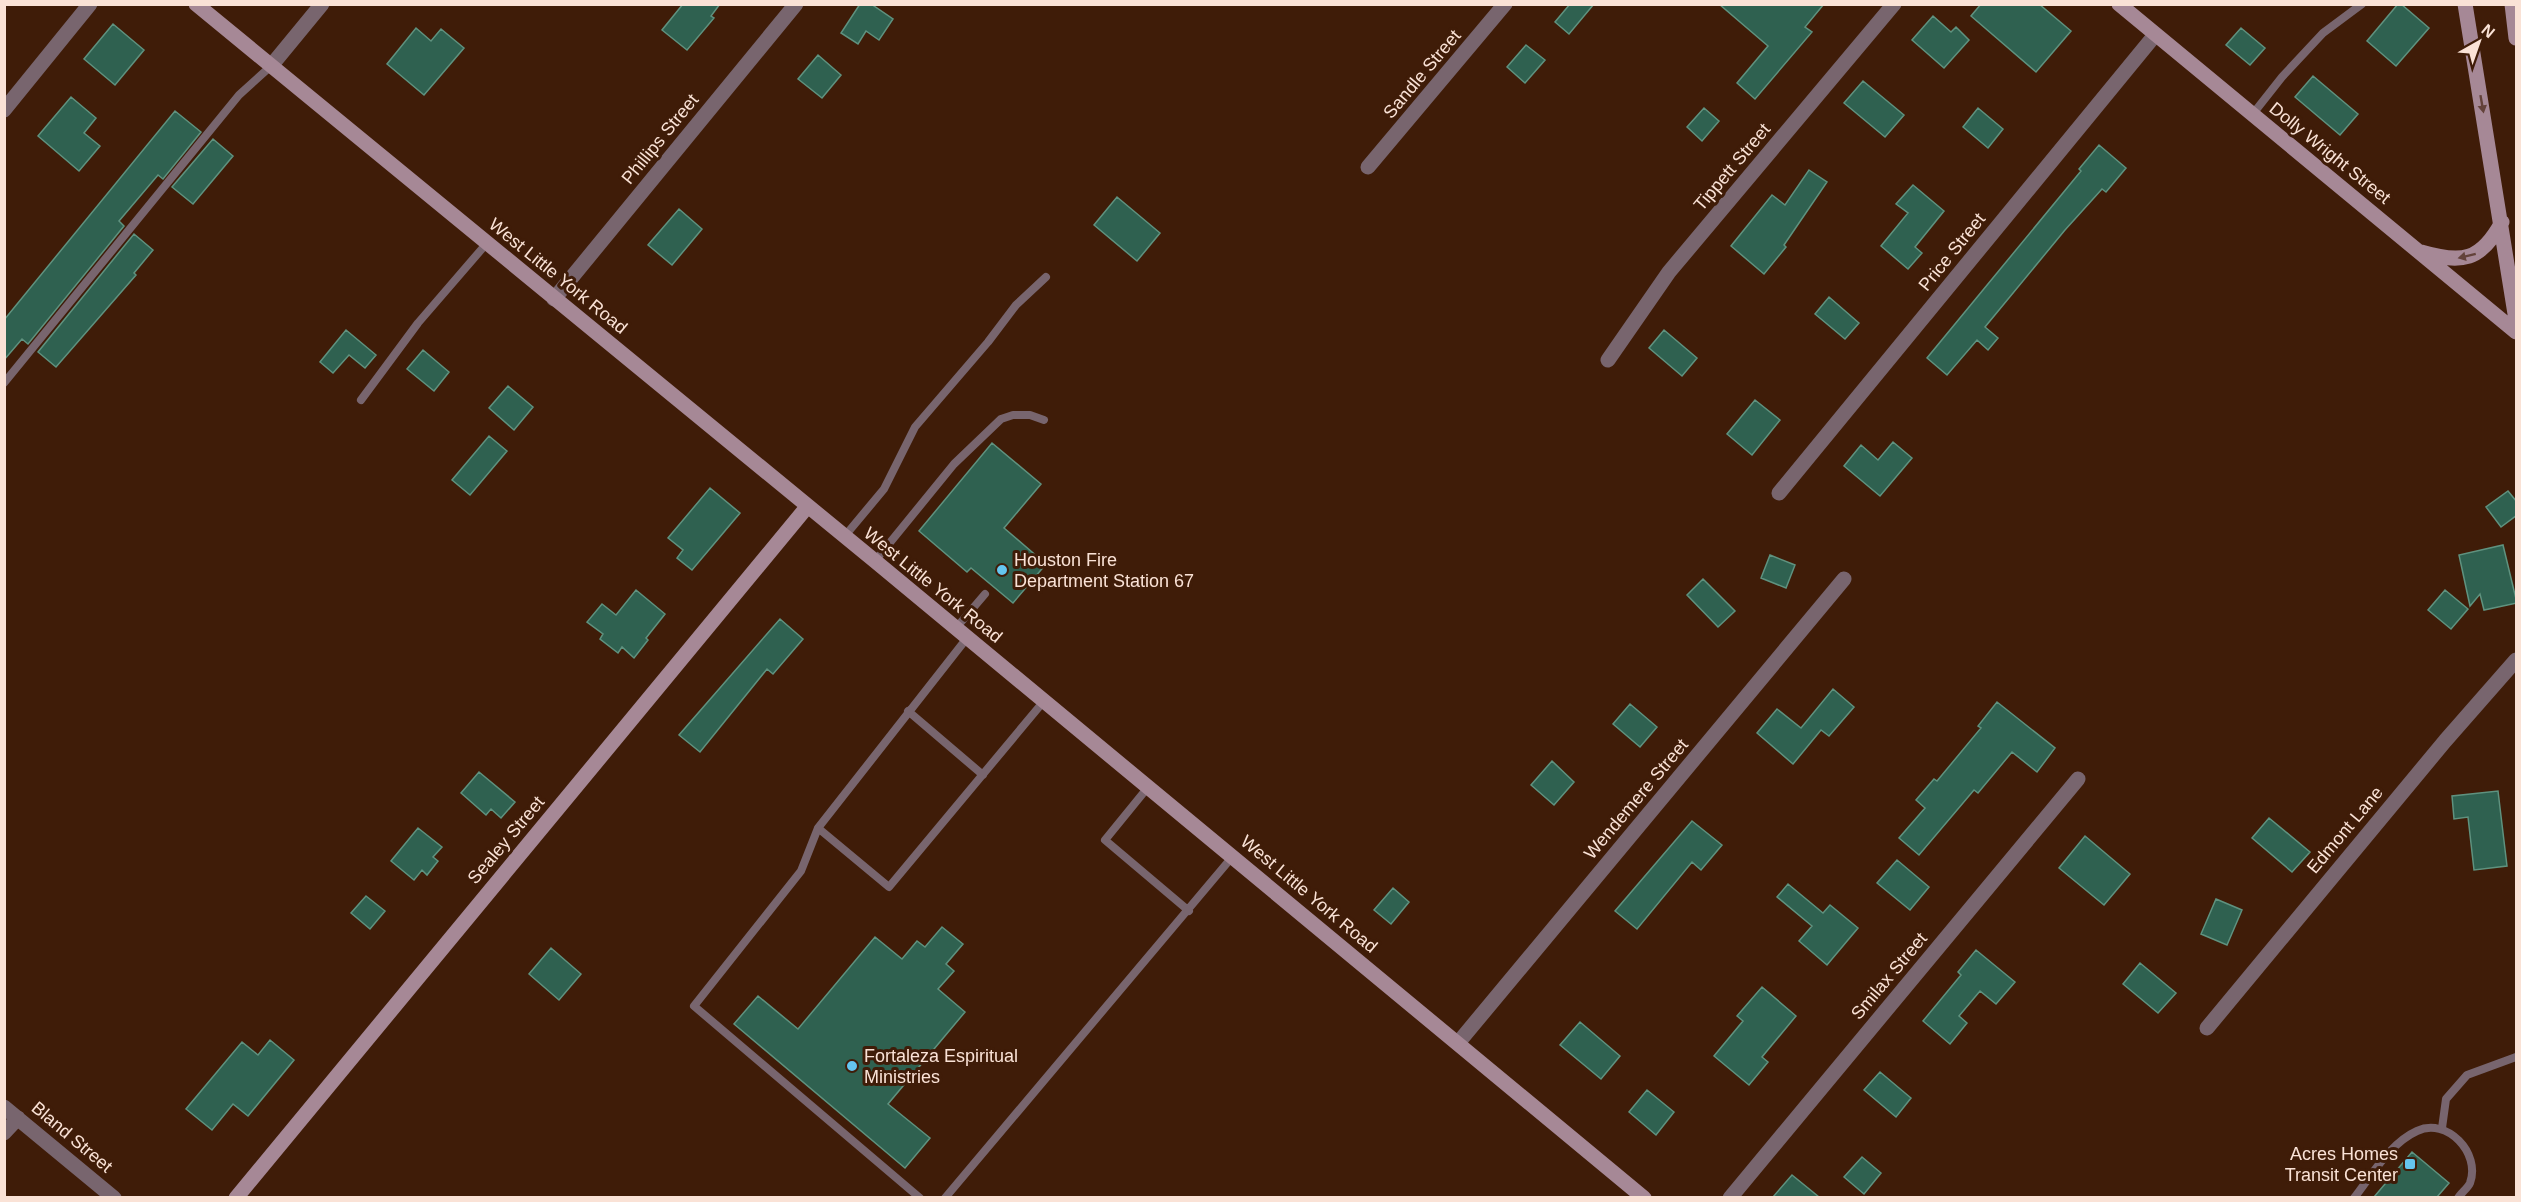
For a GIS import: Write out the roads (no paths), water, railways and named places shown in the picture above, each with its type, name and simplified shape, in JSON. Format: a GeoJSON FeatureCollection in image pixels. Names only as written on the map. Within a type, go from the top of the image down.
{"type":"FeatureCollection","features":[{"type":"Feature","properties":{"kind":"street"},"geometry":{"type":"LineString","coordinates":[[4,110],[90,4]]}},
{"type":"Feature","properties":{"kind":"street","name":"West Little York Road"},"geometry":{"type":"LineString","coordinates":[[196,4],[1149,786],[1644,1197]]}},
{"type":"Feature","properties":{"kind":"street"},"geometry":{"type":"LineString","coordinates":[[271,66],[322,4]]}},
{"type":"Feature","properties":{"kind":"street","name":"Phillips Street"},"geometry":{"type":"LineString","coordinates":[[554,299],[796,4]]}},
{"type":"Feature","properties":{"kind":"street","name":"Sandle Street"},"geometry":{"type":"LineString","coordinates":[[1368,167],[1505,4]]}},
{"type":"Feature","properties":{"kind":"street","name":"Tippett Street"},"geometry":{"type":"LineString","coordinates":[[1608,360],[1669,272],[1894,4]]}},
{"type":"Feature","properties":{"kind":"street","name":"Dolly Wright Street"},"geometry":{"type":"LineString","coordinates":[[2119,4],[2517,332]]}},
{"type":"Feature","properties":{"kind":"street"},"geometry":{"type":"LineString","coordinates":[[2465,4],[2517,320]]}},
{"type":"Feature","properties":{"kind":"street"},"geometry":{"type":"LineString","coordinates":[[2512,4],[2517,38]]}},
{"type":"Feature","properties":{"kind":"street","name":"Price Street"},"geometry":{"type":"LineString","coordinates":[[1779,493],[2155,35]]}},
{"type":"Feature","properties":{"kind":"street"},"geometry":{"type":"LineString","coordinates":[[2417,250],[2437,257],[2460,259],[2477,254],[2491,243],[2502,222]]}},
{"type":"Feature","properties":{"kind":"street","name":"Sealey Street"},"geometry":{"type":"LineString","coordinates":[[236,1197],[807,507]]}},
{"type":"Feature","properties":{"kind":"street","name":"Wendemere Street"},"geometry":{"type":"LineString","coordinates":[[1458,1043],[1845,579]]}},
{"type":"Feature","properties":{"kind":"street","name":"Edmont Lane"},"geometry":{"type":"LineString","coordinates":[[2207,1028],[2445,741],[2517,660]]}},
{"type":"Feature","properties":{"kind":"street","name":"Smilax Street"},"geometry":{"type":"LineString","coordinates":[[1730,1197],[2078,779]]}},
{"type":"Feature","properties":{"kind":"street","name":"Bland Street"},"geometry":{"type":"LineString","coordinates":[[4,1107],[114,1197]]}},
{"type":"Feature","properties":{"kind":"street"},"geometry":{"type":"LineString","coordinates":[[4,1133],[18,1118]]}},
{"type":"Feature","properties":{"kind":"lane"},"geometry":{"type":"LineString","coordinates":[[2252,115],[2282,77],[2323,33],[2362,4]]}},
{"type":"Feature","properties":{"kind":"lane"},"geometry":{"type":"LineString","coordinates":[[4,383],[239,95],[271,66]]}},
{"type":"Feature","properties":{"kind":"lane"},"geometry":{"type":"LineString","coordinates":[[361,400],[418,323],[487,243]]}},
{"type":"Feature","properties":{"kind":"lane"},"geometry":{"type":"LineString","coordinates":[[844,537],[884,489],[915,427],[988,342],[1016,304],[1046,277]]}},
{"type":"Feature","properties":{"kind":"lane"},"geometry":{"type":"LineString","coordinates":[[875,561],[954,464],[1001,418],[1030,415],[1044,420]]}},
{"type":"Feature","properties":{"kind":"lane"},"geometry":{"type":"LineString","coordinates":[[920,1197],[694,1006],[801,871],[818,828],[908,711],[985,594]]}},
{"type":"Feature","properties":{"kind":"lane"},"geometry":{"type":"LineString","coordinates":[[818,828],[890,887],[1044,701]]}},
{"type":"Feature","properties":{"kind":"lane"},"geometry":{"type":"LineString","coordinates":[[908,711],[983,775]]}},
{"type":"Feature","properties":{"kind":"lane"},"geometry":{"type":"LineString","coordinates":[[1149,786],[1105,840],[1189,911]]}},
{"type":"Feature","properties":{"kind":"lane"},"geometry":{"type":"LineString","coordinates":[[945,1197],[1189,911],[1233,856]]}},
{"type":"Feature","properties":{"kind":"lane"},"geometry":{"type":"LineString","coordinates":[[2442,1128],[2446,1099],[2467,1075],[2517,1057]]}},
{"type":"Feature","properties":{"kind":"lane"},"geometry":{"type":"LineString","coordinates":[[2354,1197],[2401,1139],[2419,1129],[2442,1128],[2460,1140],[2471,1159],[2470,1183],[2458,1197]]}},
{"type":"Feature","properties":{"kind":"place","name":"Houston Fire Department Station 67"},"geometry":{"type":"Point","coordinates":[1002,570]}},
{"type":"Feature","properties":{"kind":"place","name":"Fortaleza Espiritual Ministries"},"geometry":{"type":"Point","coordinates":[852,1066]}},
{"type":"Feature","properties":{"kind":"place","name":"Acres Homes Transit Center"},"geometry":{"type":"Point","coordinates":[2410,1164]}}]}
